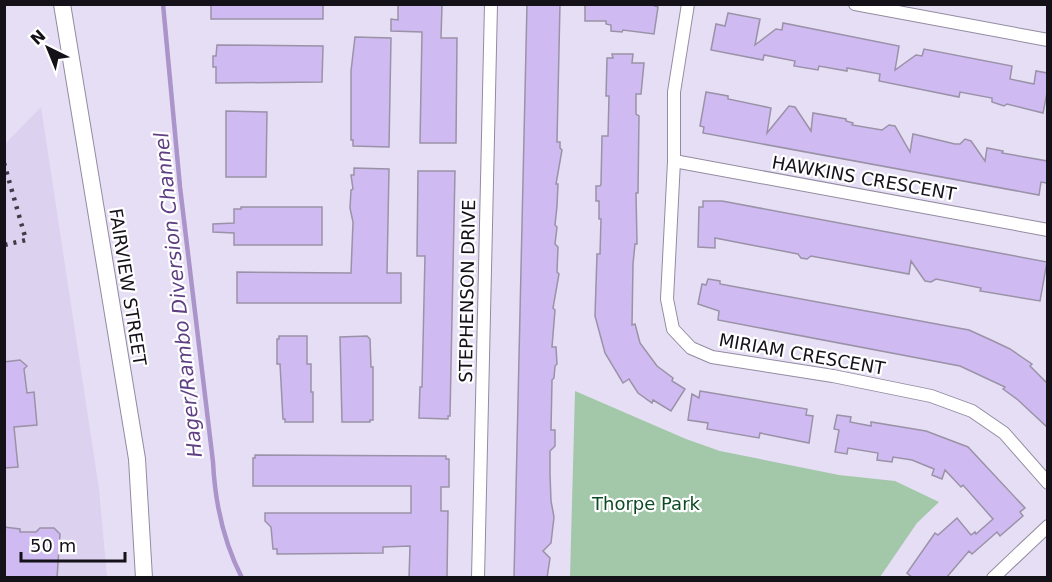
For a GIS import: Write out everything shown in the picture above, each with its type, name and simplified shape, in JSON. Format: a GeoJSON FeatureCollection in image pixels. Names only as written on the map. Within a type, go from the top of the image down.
{"type":"FeatureCollection","features":[{"type":"Feature","properties":{"kind":"main road","name":"FAIRVIEW STREET"},"geometry":{"type":"LineString","coordinates":[[62,4],[137,459],[144,578]]}},
{"type":"Feature","properties":{"kind":"street","name":"STEPHENSON DRIVE"},"geometry":{"type":"LineString","coordinates":[[478,578],[491,4]]}},
{"type":"Feature","properties":{"kind":"street","name":"MIRIAM CRESCENT"},"geometry":{"type":"LineString","coordinates":[[688,4],[674,92],[674,161],[667,299],[673,329],[691,348],[712,357],[833,376],[931,396],[972,411],[1004,433],[1047,483]]}},
{"type":"Feature","properties":{"kind":"street"},"geometry":{"type":"LineString","coordinates":[[855,4],[1047,40]]}},
{"type":"Feature","properties":{"kind":"street","name":"HAWKINS CRESCENT"},"geometry":{"type":"LineString","coordinates":[[674,161],[1047,230]]}},
{"type":"Feature","properties":{"kind":"street"},"geometry":{"type":"LineString","coordinates":[[993,578],[1047,526]]}},
{"type":"Feature","properties":{"kind":"shaded area"},"geometry":{"type":"Polygon","coordinates":[[[41,107],[99,489],[107,577],[5,578],[5,144],[41,107]]]}},
{"type":"Feature","properties":{"kind":"green space","name":"Thorpe Park"},"geometry":{"type":"Polygon","coordinates":[[[575,391],[686,439],[720,451],[839,475],[895,481],[939,502],[917,523],[880,577],[570,577],[575,391]]]}},
{"type":"Feature","properties":{"kind":"building"},"geometry":{"type":"Polygon","coordinates":[[[211,4],[323,4],[323,19],[211,19],[211,4]]]}},
{"type":"Feature","properties":{"kind":"building"},"geometry":{"type":"Polygon","coordinates":[[[398,4],[442,5],[441,38],[457,38],[456,143],[420,143],[422,32],[391,31],[391,19],[398,20],[398,4]]]}},
{"type":"Feature","properties":{"kind":"building"},"geometry":{"type":"Polygon","coordinates":[[[527,4],[560,4],[557,142],[560,142],[562,150],[556,184],[558,184],[555,244],[558,247],[557,272],[559,274],[553,308],[555,310],[552,347],[556,347],[557,364],[552,380],[551,430],[555,430],[555,446],[550,451],[551,501],[554,517],[551,543],[543,551],[550,558],[547,578],[514,578],[527,4]]]}},
{"type":"Feature","properties":{"kind":"building"},"geometry":{"type":"Polygon","coordinates":[[[585,4],[649,4],[658,7],[654,34],[623,30],[622,32],[611,31],[611,25],[606,24],[606,21],[585,21],[585,4]]]}},
{"type":"Feature","properties":{"kind":"building"},"geometry":{"type":"Polygon","coordinates":[[[728,13],[760,19],[755,45],[776,29],[782,30],[783,23],[899,46],[895,70],[916,55],[922,56],[924,49],[1012,66],[1010,79],[1034,84],[1036,71],[1047,73],[1047,93],[1043,113],[1007,104],[1004,106],[992,102],[992,98],[960,92],[959,97],[879,81],[880,74],[819,66],[818,70],[794,66],[795,61],[764,55],[763,60],[711,50],[716,24],[725,26],[728,13]]]}},
{"type":"Feature","properties":{"kind":"building"},"geometry":{"type":"Polygon","coordinates":[[[355,37],[391,38],[389,147],[353,146],[353,140],[351,140],[351,71],[355,37]]]}},
{"type":"Feature","properties":{"kind":"building"},"geometry":{"type":"Polygon","coordinates":[[[217,45],[323,46],[322,82],[216,83],[213,56],[216,56],[217,45]]]}},
{"type":"Feature","properties":{"kind":"building"},"geometry":{"type":"Polygon","coordinates":[[[612,54],[633,54],[632,63],[644,63],[641,94],[636,94],[636,114],[639,116],[638,193],[636,193],[637,244],[635,244],[633,264],[632,325],[635,324],[640,343],[657,366],[673,378],[672,381],[685,389],[671,411],[653,400],[652,403],[638,393],[629,379],[623,383],[605,353],[595,316],[597,254],[600,254],[601,219],[599,219],[599,201],[596,201],[596,186],[601,184],[602,136],[608,136],[607,58],[613,58],[612,54]]]}},
{"type":"Feature","properties":{"kind":"building"},"geometry":{"type":"Polygon","coordinates":[[[706,92],[771,108],[767,133],[789,106],[795,107],[811,131],[813,113],[846,119],[853,123],[852,125],[882,130],[889,125],[895,126],[910,152],[913,134],[955,144],[960,144],[965,139],[971,141],[985,161],[987,148],[1047,161],[1047,183],[1041,182],[1039,195],[703,133],[704,127],[700,126],[706,92]]]}},
{"type":"Feature","properties":{"kind":"building"},"geometry":{"type":"Polygon","coordinates":[[[226,111],[267,112],[266,177],[226,177],[226,111]]]}},
{"type":"Feature","properties":{"kind":"building"},"geometry":{"type":"Polygon","coordinates":[[[354,168],[389,169],[387,273],[401,273],[401,303],[237,303],[237,272],[351,273],[353,222],[350,208],[351,190],[353,189],[351,175],[354,175],[354,168]]]}},
{"type":"Feature","properties":{"kind":"building"},"geometry":{"type":"Polygon","coordinates":[[[418,171],[455,171],[450,416],[448,419],[419,418],[420,387],[422,387],[425,256],[417,256],[418,171]]]}},
{"type":"Feature","properties":{"kind":"building"},"geometry":{"type":"Polygon","coordinates":[[[703,201],[722,201],[1047,262],[1040,301],[980,291],[981,288],[936,279],[931,282],[925,281],[911,261],[909,274],[811,256],[807,259],[801,258],[798,254],[715,238],[715,248],[698,247],[699,207],[703,207],[703,201]]]}},
{"type":"Feature","properties":{"kind":"building"},"geometry":{"type":"Polygon","coordinates":[[[241,207],[322,207],[322,245],[234,245],[234,233],[213,232],[213,224],[234,223],[234,209],[241,209],[241,207]]]}},
{"type":"Feature","properties":{"kind":"building"},"geometry":{"type":"Polygon","coordinates":[[[708,279],[720,281],[720,284],[969,330],[1010,349],[1032,364],[1030,366],[1047,383],[1047,427],[1003,389],[1005,387],[960,366],[718,320],[719,311],[698,304],[702,284],[706,285],[708,279]]]}},
{"type":"Feature","properties":{"kind":"building"},"geometry":{"type":"Polygon","coordinates":[[[279,336],[307,336],[307,364],[311,364],[311,392],[313,392],[313,422],[285,422],[283,419],[280,364],[277,364],[279,336]]]}},
{"type":"Feature","properties":{"kind":"building"},"geometry":{"type":"Polygon","coordinates":[[[367,336],[370,339],[371,367],[373,367],[373,420],[370,422],[342,422],[340,337],[367,336]]]}},
{"type":"Feature","properties":{"kind":"building"},"geometry":{"type":"Polygon","coordinates":[[[20,360],[27,366],[24,369],[27,393],[34,392],[37,425],[14,427],[18,467],[4,468],[4,362],[20,360]]]}},
{"type":"Feature","properties":{"kind":"building"},"geometry":{"type":"Polygon","coordinates":[[[700,391],[807,409],[806,415],[813,416],[809,443],[760,433],[759,438],[707,429],[708,423],[688,420],[692,394],[699,398],[700,391]]]}},
{"type":"Feature","properties":{"kind":"building"},"geometry":{"type":"Polygon","coordinates":[[[837,415],[851,417],[850,422],[871,426],[871,422],[926,431],[968,447],[1025,508],[1020,512],[1023,516],[1000,536],[997,532],[972,554],[969,551],[946,578],[913,578],[907,573],[935,533],[938,535],[957,518],[971,535],[975,532],[976,534],[993,519],[963,485],[961,487],[945,470],[942,479],[932,475],[934,469],[912,460],[893,457],[892,462],[877,460],[878,453],[848,448],[847,454],[835,452],[839,430],[834,429],[837,415]]]}},
{"type":"Feature","properties":{"kind":"building"},"geometry":{"type":"Polygon","coordinates":[[[255,455],[446,456],[446,459],[449,459],[449,487],[441,487],[441,511],[448,511],[447,578],[409,578],[410,546],[383,547],[383,553],[277,554],[277,549],[273,549],[271,527],[265,521],[265,513],[411,513],[411,486],[253,486],[253,458],[255,455]]]}},
{"type":"Feature","properties":{"kind":"building"},"geometry":{"type":"Polygon","coordinates":[[[4,527],[20,529],[20,532],[36,532],[40,528],[54,528],[60,534],[57,578],[4,578],[4,527]]]}},
{"type":"Feature","properties":{"kind":"waterway","name":"Hager/Rambo Diversion Channel"},"geometry":{"type":"LineString","coordinates":[[163,4],[180,187],[216,492],[225,536],[242,578]]}},
{"type":"Feature","properties":{"kind":"railway"},"geometry":{"type":"LineString","coordinates":[[4,163],[26,240],[4,245]]}}]}
